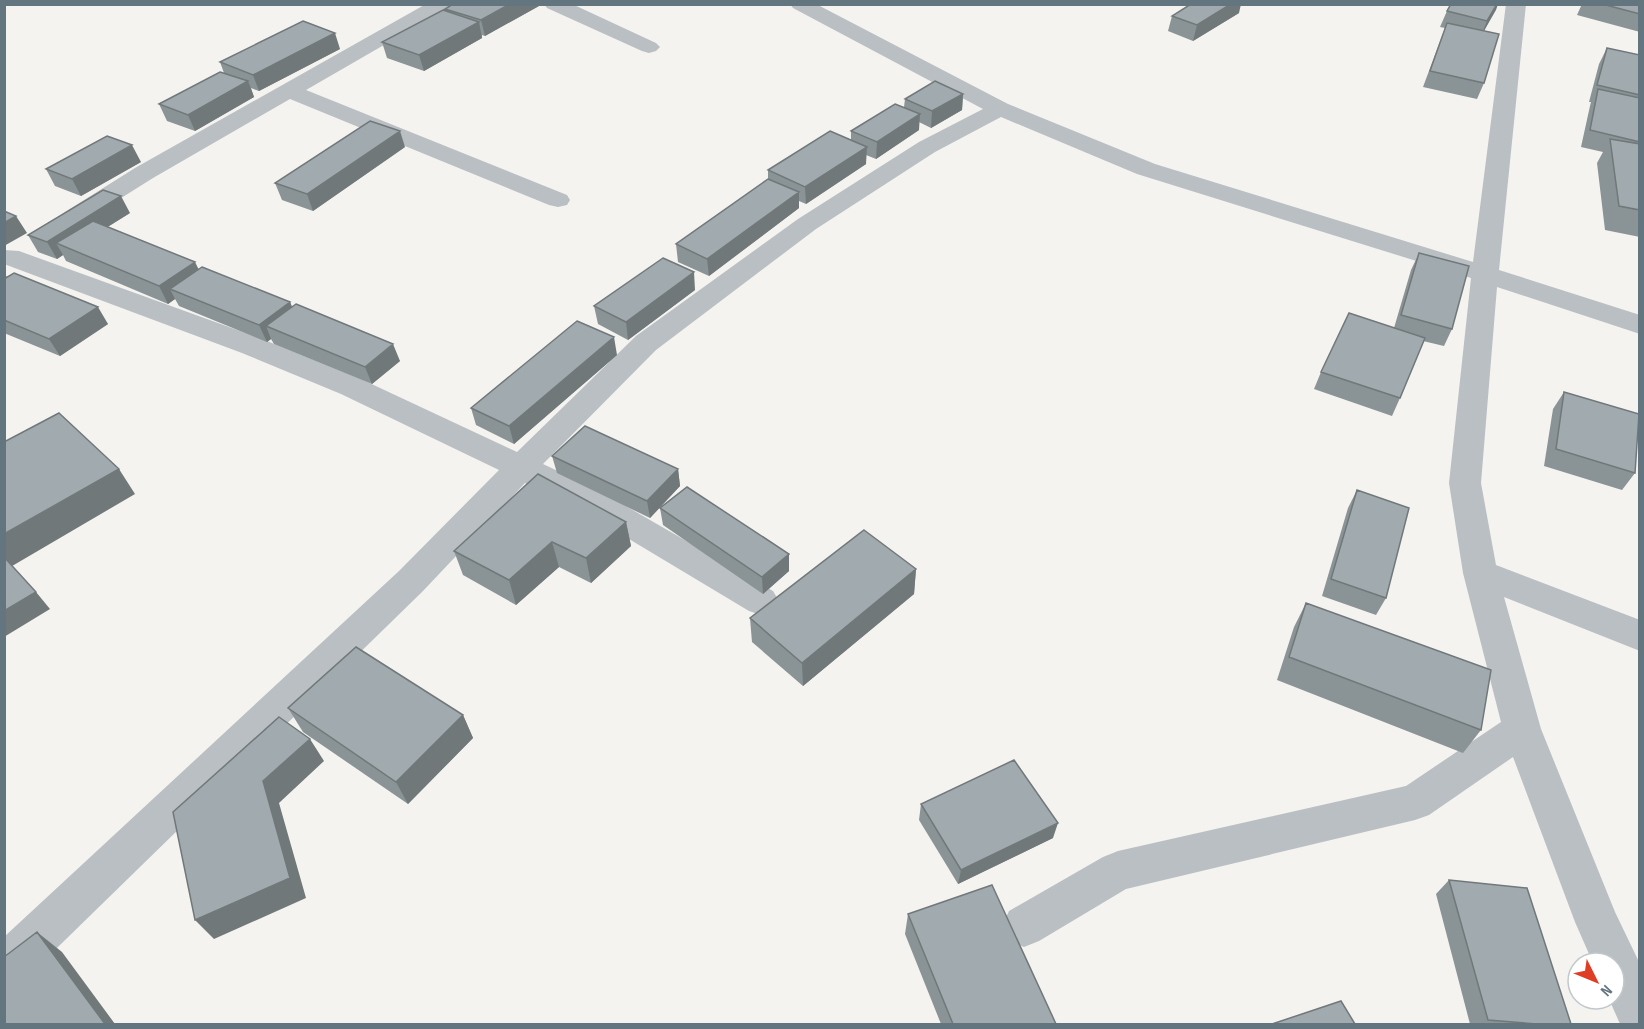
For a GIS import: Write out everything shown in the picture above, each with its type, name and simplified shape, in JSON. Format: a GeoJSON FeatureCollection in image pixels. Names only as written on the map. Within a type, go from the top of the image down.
{"type":"FeatureCollection","features":[{"type":"Feature","properties":{"kind":"street"},"geometry":{"type":"LineString","coordinates":[[58,227],[144,173],[441,4]]}},
{"type":"Feature","properties":{"kind":"street"},"geometry":{"type":"LineString","coordinates":[[554,4],[649,47]]}},
{"type":"Feature","properties":{"kind":"street"},"geometry":{"type":"LineString","coordinates":[[800,4],[1000,109],[1146,169],[1485,274],[1640,325]]}},
{"type":"Feature","properties":{"kind":"street"},"geometry":{"type":"LineString","coordinates":[[1516,4],[1485,274],[1465,483],[1480,573],[1522,729],[1597,922],[1640,1016]]}},
{"type":"Feature","properties":{"kind":"street"},"geometry":{"type":"LineString","coordinates":[[289,92],[558,200]]}},
{"type":"Feature","properties":{"kind":"street"},"geometry":{"type":"LineString","coordinates":[[4,968],[411,581],[521,467],[646,343],[807,224],[927,147],[1000,109]]}},
{"type":"Feature","properties":{"kind":"street"},"geometry":{"type":"LineString","coordinates":[[14,254],[330,378],[586,498],[761,601]]}},
{"type":"Feature","properties":{"kind":"street"},"geometry":{"type":"LineString","coordinates":[[1480,573],[1640,636]]}},
{"type":"Feature","properties":{"kind":"street"},"geometry":{"type":"LineString","coordinates":[[1024,926],[1118,871],[1415,802],[1522,729]]}},
{"type":"Feature","properties":{"kind":"building"},"geometry":{"type":"Polygon","coordinates":[[[453,4],[510,4],[481,20],[445,9],[453,4]]]}},
{"type":"Feature","properties":{"kind":"building"},"geometry":{"type":"Polygon","coordinates":[[[1191,4],[1231,4],[1197,25],[1172,16],[1191,4]]]}},
{"type":"Feature","properties":{"kind":"building"},"geometry":{"type":"Polygon","coordinates":[[[1451,4],[1497,4],[1487,21],[1447,11],[1451,4]]]}},
{"type":"Feature","properties":{"kind":"building"},"geometry":{"type":"Polygon","coordinates":[[[1602,4],[1640,4],[1640,14],[1602,4]]]}},
{"type":"Feature","properties":{"kind":"building"},"geometry":{"type":"Polygon","coordinates":[[[443,10],[479,22],[419,55],[382,42],[443,10]]]}},
{"type":"Feature","properties":{"kind":"building"},"geometry":{"type":"Polygon","coordinates":[[[303,21],[335,33],[253,75],[220,62],[303,21]]]}},
{"type":"Feature","properties":{"kind":"building"},"geometry":{"type":"Polygon","coordinates":[[[1447,23],[1499,34],[1484,83],[1430,71],[1447,23]]]}},
{"type":"Feature","properties":{"kind":"building"},"geometry":{"type":"Polygon","coordinates":[[[1607,48],[1640,55],[1640,95],[1597,85],[1607,48]]]}},
{"type":"Feature","properties":{"kind":"building"},"geometry":{"type":"Polygon","coordinates":[[[220,72],[248,81],[188,115],[159,104],[220,72]]]}},
{"type":"Feature","properties":{"kind":"building"},"geometry":{"type":"Polygon","coordinates":[[[935,81],[963,94],[932,111],[905,99],[935,81]]]}},
{"type":"Feature","properties":{"kind":"building"},"geometry":{"type":"Polygon","coordinates":[[[1598,89],[1640,98],[1640,142],[1590,130],[1598,89]]]}},
{"type":"Feature","properties":{"kind":"building"},"geometry":{"type":"Polygon","coordinates":[[[895,104],[920,114],[877,142],[851,131],[895,104]]]}},
{"type":"Feature","properties":{"kind":"building"},"geometry":{"type":"Polygon","coordinates":[[[370,121],[400,131],[307,194],[275,183],[370,121]]]}},
{"type":"Feature","properties":{"kind":"building"},"geometry":{"type":"Polygon","coordinates":[[[830,131],[867,147],[805,187],[768,170],[830,131]]]}},
{"type":"Feature","properties":{"kind":"building"},"geometry":{"type":"Polygon","coordinates":[[[107,136],[132,145],[72,179],[46,169],[107,136]]]}},
{"type":"Feature","properties":{"kind":"building"},"geometry":{"type":"Polygon","coordinates":[[[1610,139],[1640,144],[1640,210],[1619,206],[1610,139]]]}},
{"type":"Feature","properties":{"kind":"building"},"geometry":{"type":"Polygon","coordinates":[[[768,179],[799,192],[707,259],[676,244],[768,179]]]}},
{"type":"Feature","properties":{"kind":"building"},"geometry":{"type":"Polygon","coordinates":[[[103,190],[121,196],[47,242],[28,235],[103,190]]]}},
{"type":"Feature","properties":{"kind":"building"},"geometry":{"type":"Polygon","coordinates":[[[4,211],[16,216],[4,223],[4,211]]]}},
{"type":"Feature","properties":{"kind":"building"},"geometry":{"type":"Polygon","coordinates":[[[93,221],[195,262],[159,286],[56,243],[93,221]]]}},
{"type":"Feature","properties":{"kind":"building"},"geometry":{"type":"Polygon","coordinates":[[[1419,253],[1469,266],[1452,329],[1401,315],[1419,253]]]}},
{"type":"Feature","properties":{"kind":"building"},"geometry":{"type":"Polygon","coordinates":[[[663,258],[694,272],[626,322],[594,306],[663,258]]]}},
{"type":"Feature","properties":{"kind":"building"},"geometry":{"type":"Polygon","coordinates":[[[202,267],[290,302],[259,325],[170,289],[202,267]]]}},
{"type":"Feature","properties":{"kind":"building"},"geometry":{"type":"Polygon","coordinates":[[[14,273],[98,307],[49,339],[4,320],[4,279],[14,273]]]}},
{"type":"Feature","properties":{"kind":"building"},"geometry":{"type":"Polygon","coordinates":[[[296,304],[393,344],[365,367],[266,326],[296,304]]]}},
{"type":"Feature","properties":{"kind":"building"},"geometry":{"type":"Polygon","coordinates":[[[1349,313],[1425,338],[1400,398],[1321,372],[1349,313]]]}},
{"type":"Feature","properties":{"kind":"building"},"geometry":{"type":"Polygon","coordinates":[[[577,321],[614,337],[509,426],[471,408],[577,321]]]}},
{"type":"Feature","properties":{"kind":"building"},"geometry":{"type":"Polygon","coordinates":[[[1564,392],[1639,414],[1635,473],[1556,449],[1564,392]]]}},
{"type":"Feature","properties":{"kind":"building"},"geometry":{"type":"Polygon","coordinates":[[[59,413],[119,469],[4,534],[4,442],[59,413]]]}},
{"type":"Feature","properties":{"kind":"building"},"geometry":{"type":"Polygon","coordinates":[[[585,426],[678,469],[647,501],[552,456],[585,426]]]}},
{"type":"Feature","properties":{"kind":"building"},"geometry":{"type":"Polygon","coordinates":[[[538,474],[626,522],[586,558],[552,542],[509,580],[454,551],[538,474]]]}},
{"type":"Feature","properties":{"kind":"building"},"geometry":{"type":"Polygon","coordinates":[[[687,487],[789,554],[762,577],[660,508],[687,487]]]}},
{"type":"Feature","properties":{"kind":"building"},"geometry":{"type":"Polygon","coordinates":[[[1357,490],[1409,508],[1386,598],[1331,579],[1357,490]]]}},
{"type":"Feature","properties":{"kind":"building"},"geometry":{"type":"Polygon","coordinates":[[[864,530],[916,569],[802,663],[750,618],[864,530]]]}},
{"type":"Feature","properties":{"kind":"building"},"geometry":{"type":"Polygon","coordinates":[[[4,557],[36,592],[4,611],[4,557]]]}},
{"type":"Feature","properties":{"kind":"building"},"geometry":{"type":"Polygon","coordinates":[[[1306,603],[1491,670],[1481,730],[1289,657],[1306,603]]]}},
{"type":"Feature","properties":{"kind":"building"},"geometry":{"type":"Polygon","coordinates":[[[356,647],[463,715],[396,782],[288,708],[356,647]]]}},
{"type":"Feature","properties":{"kind":"building"},"geometry":{"type":"Polygon","coordinates":[[[279,717],[310,739],[263,781],[290,878],[195,920],[173,812],[279,717]]]}},
{"type":"Feature","properties":{"kind":"building"},"geometry":{"type":"Polygon","coordinates":[[[1014,760],[1058,823],[961,870],[921,804],[1014,760]]]}},
{"type":"Feature","properties":{"kind":"building"},"geometry":{"type":"Polygon","coordinates":[[[1449,880],[1527,888],[1571,1024],[1488,1020],[1449,880]]]}},
{"type":"Feature","properties":{"kind":"building"},"geometry":{"type":"Polygon","coordinates":[[[992,885],[1056,1024],[953,1024],[908,914],[992,885]]]}},
{"type":"Feature","properties":{"kind":"building"},"geometry":{"type":"Polygon","coordinates":[[[37,932],[105,1024],[4,1024],[4,957],[37,932]]]}},
{"type":"Feature","properties":{"kind":"building"},"geometry":{"type":"Polygon","coordinates":[[[1341,1001],[1355,1024],[1272,1024],[1341,1001]]]}}]}
